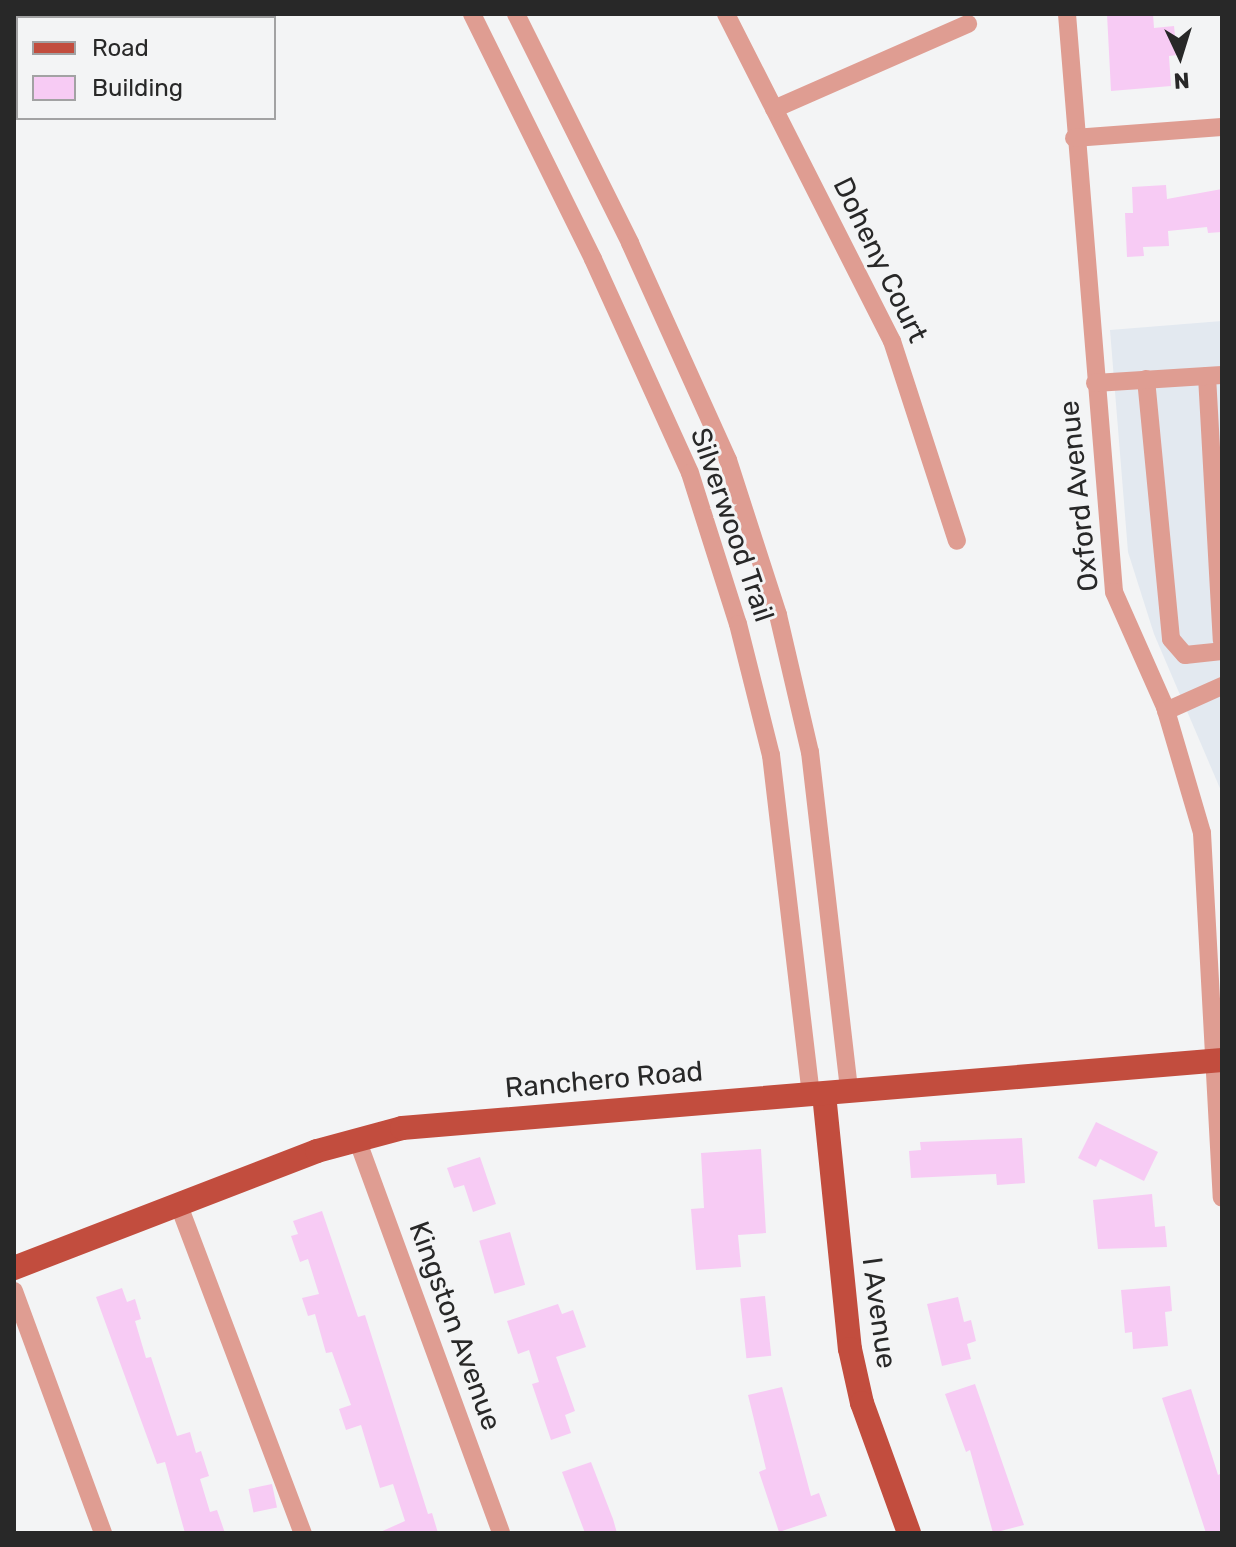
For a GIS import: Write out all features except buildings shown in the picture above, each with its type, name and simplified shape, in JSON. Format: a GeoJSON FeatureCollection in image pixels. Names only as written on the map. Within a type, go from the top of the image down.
{"type":"FeatureCollection","features":[{"type":"Feature","properties":{"kind":"main road","name":"Ranchero Road"},"geometry":{"type":"LineString","coordinates":[[14,1268],[178,1203],[357,1139],[419,1125],[1219,1060]]}},
{"type":"Feature","properties":{"kind":"main road","name":"I Avenue"},"geometry":{"type":"LineString","coordinates":[[817,1094],[850,1349],[862,1403],[909,1533]]}},
{"type":"Feature","properties":{"kind":"street","name":"Silverwood Trail"},"geometry":{"type":"LineString","coordinates":[[472,14],[593,259],[690,473],[738,624],[771,755],[817,1094]]}},
{"type":"Feature","properties":{"kind":"street","name":"Silverwood Trail"},"geometry":{"type":"LineString","coordinates":[[516,14],[630,243],[728,460],[778,615],[810,752],[849,1090]]}},
{"type":"Feature","properties":{"kind":"street","name":"Doheny Court"},"geometry":{"type":"LineString","coordinates":[[726,14],[892,341],[957,541]]}},
{"type":"Feature","properties":{"kind":"street","name":"Oxford Avenue"},"geometry":{"type":"LineString","coordinates":[[1067,14],[1074,138],[1114,592],[1166,711],[1202,833],[1214,905],[1222,1197]]}},
{"type":"Feature","properties":{"kind":"street"},"geometry":{"type":"LineString","coordinates":[[774,109],[968,24]]}},
{"type":"Feature","properties":{"kind":"street"},"geometry":{"type":"LineString","coordinates":[[1074,138],[1222,127]]}},
{"type":"Feature","properties":{"kind":"street"},"geometry":{"type":"LineString","coordinates":[[1095,383],[1214,376],[1222,641]]}},
{"type":"Feature","properties":{"kind":"street"},"geometry":{"type":"LineString","coordinates":[[1146,379],[1171,639],[1185,655],[1222,651]]}},
{"type":"Feature","properties":{"kind":"street"},"geometry":{"type":"LineString","coordinates":[[1166,711],[1222,686]]}},
{"type":"Feature","properties":{"kind":"street","name":"Kingston Avenue"},"geometry":{"type":"LineString","coordinates":[[357,1139],[501,1533]]}},
{"type":"Feature","properties":{"kind":"street"},"geometry":{"type":"LineString","coordinates":[[178,1203],[303,1533]]}},
{"type":"Feature","properties":{"kind":"street"},"geometry":{"type":"LineString","coordinates":[[14,1291],[103,1533]]}},
{"type":"Feature","properties":{"kind":"shaded area"},"geometry":{"type":"Polygon","coordinates":[[[1222,321],[1222,793],[1154,634],[1128,552],[1110,330],[1222,321]]]}}]}
